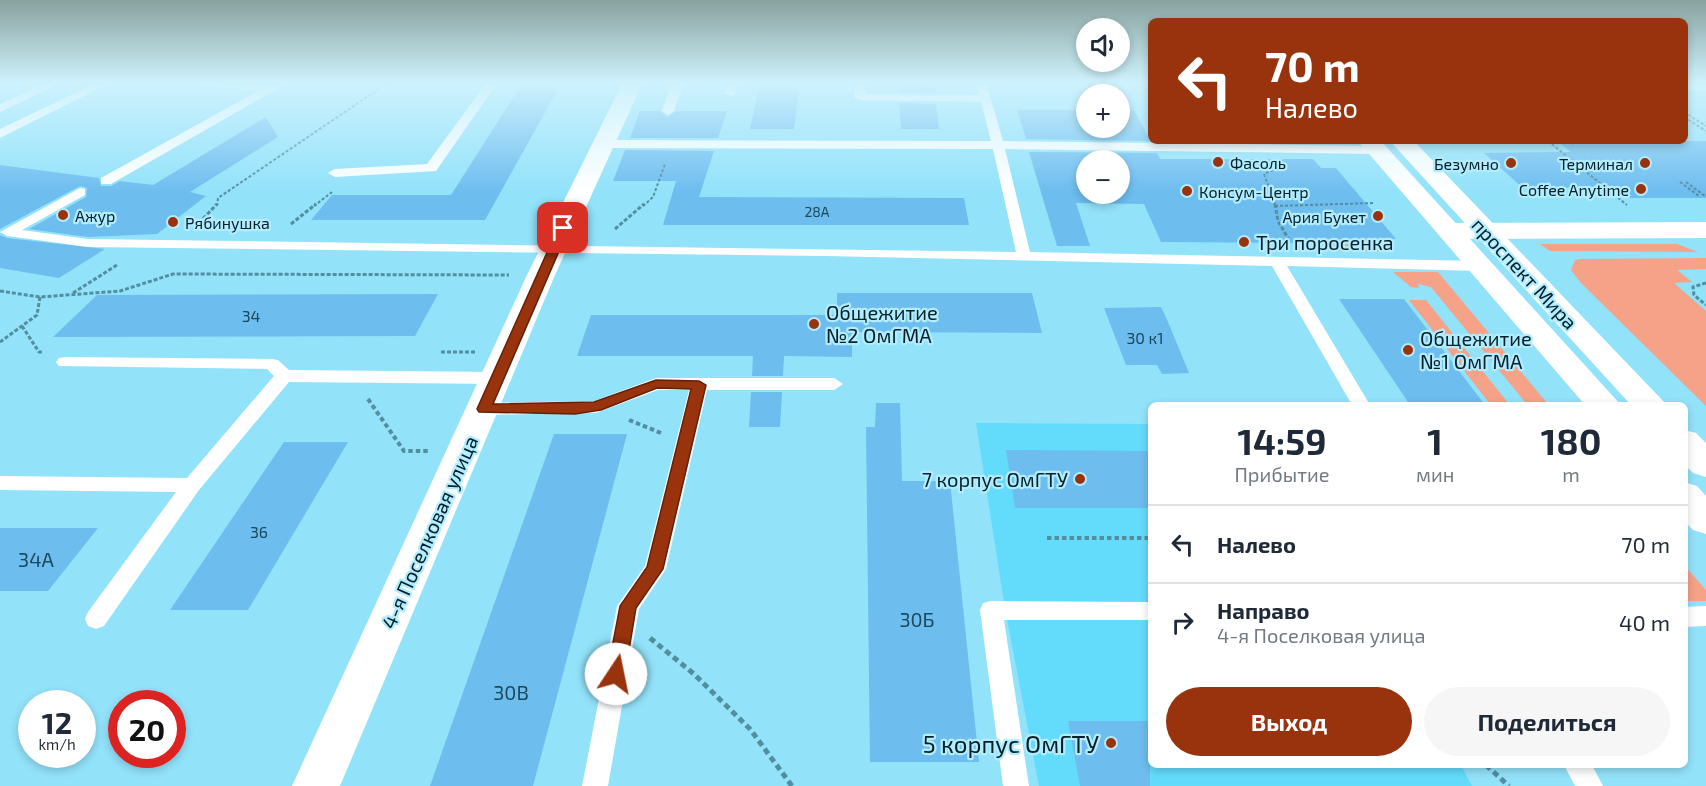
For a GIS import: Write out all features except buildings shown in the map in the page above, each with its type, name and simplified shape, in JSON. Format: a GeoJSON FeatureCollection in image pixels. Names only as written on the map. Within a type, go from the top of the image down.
{"type":"FeatureCollection","features":[{"type":"Feature","properties":{"kind":"street","name":"4-я Поселковая улица"},"geometry":{"type":"LineString","coordinates":[[316,786],[553,249],[616,119]]}},
{"type":"Feature","properties":{"kind":"street","name":"проспект Мира"},"geometry":{"type":"LineString","coordinates":[[1404,144],[1647,402]]}},
{"type":"Feature","properties":{"kind":"street","name":"проспект Мира"},"geometry":{"type":"LineString","coordinates":[[1372,145],[1601,402]]}},
{"type":"Feature","properties":{"kind":"street"},"geometry":{"type":"LineString","coordinates":[[1450,231],[1706,230]]}},
{"type":"Feature","properties":{"kind":"street"},"geometry":{"type":"LineString","coordinates":[[1688,446],[1706,464]]}},
{"type":"Feature","properties":{"kind":"street"},"geometry":{"type":"LineString","coordinates":[[1688,500],[1706,520]]}},
{"type":"Feature","properties":{"kind":"lane"},"geometry":{"type":"LineString","coordinates":[[0,134],[31,119]]}},
{"type":"Feature","properties":{"kind":"lane"},"geometry":{"type":"LineString","coordinates":[[106,180],[218,119]]}},
{"type":"Feature","properties":{"kind":"lane"},"geometry":{"type":"LineString","coordinates":[[335,173],[431,168],[466,119]]}},
{"type":"Feature","properties":{"kind":"lane"},"geometry":{"type":"LineString","coordinates":[[990,119],[1024,256]]}},
{"type":"Feature","properties":{"kind":"lane"},"geometry":{"type":"LineString","coordinates":[[605,144],[1372,145]]}},
{"type":"Feature","properties":{"kind":"lane"},"geometry":{"type":"LineString","coordinates":[[80,192],[7,232],[88,243],[1024,256],[1480,266]]}},
{"type":"Feature","properties":{"kind":"lane"},"geometry":{"type":"LineString","coordinates":[[1277,262],[1358,402]]}},
{"type":"Feature","properties":{"kind":"lane"},"geometry":{"type":"LineString","coordinates":[[65,362],[272,364],[284,376],[498,378]]}},
{"type":"Feature","properties":{"kind":"lane"},"geometry":{"type":"LineString","coordinates":[[96,619],[192,485],[284,376]]}},
{"type":"Feature","properties":{"kind":"lane"},"geometry":{"type":"LineString","coordinates":[[484,409],[596,407],[656,384],[834,384]]}},
{"type":"Feature","properties":{"kind":"lane"},"geometry":{"type":"LineString","coordinates":[[595,786],[628,606],[655,569],[699,385]]}},
{"type":"Feature","properties":{"kind":"lane"},"geometry":{"type":"LineString","coordinates":[[0,483],[192,485]]}},
{"type":"Feature","properties":{"kind":"lane"},"geometry":{"type":"LineString","coordinates":[[1016,786],[991,610],[1148,611]]}},
{"type":"Feature","properties":{"kind":"lane"},"geometry":{"type":"LineString","coordinates":[[1688,616],[1706,616]]}},
{"type":"Feature","properties":{"kind":"lane"},"geometry":{"type":"LineString","coordinates":[[1578,768],[1590,786]]}},
{"type":"Feature","properties":{"kind":"path"},"geometry":{"type":"LineString","coordinates":[[72,293],[149,244],[177,242],[217,207],[218,198],[335,119]]}},
{"type":"Feature","properties":{"kind":"path"},"geometry":{"type":"LineString","coordinates":[[1688,120],[1706,131]]}},
{"type":"Feature","properties":{"kind":"path"},"geometry":{"type":"LineString","coordinates":[[591,249],[653,197],[673,143]]}},
{"type":"Feature","properties":{"kind":"path"},"geometry":{"type":"LineString","coordinates":[[1552,144],[1634,211]]}},
{"type":"Feature","properties":{"kind":"path"},"geometry":{"type":"LineString","coordinates":[[1280,166],[1264,174],[1275,204],[1278,221],[1302,263]]}},
{"type":"Feature","properties":{"kind":"path"},"geometry":{"type":"LineString","coordinates":[[264,247],[312,206],[359,172]]}},
{"type":"Feature","properties":{"kind":"path"},"geometry":{"type":"LineString","coordinates":[[1680,182],[1699,196]]}},
{"type":"Feature","properties":{"kind":"path"},"geometry":{"type":"LineString","coordinates":[[1686,182],[1705,196]]}},
{"type":"Feature","properties":{"kind":"path"},"geometry":{"type":"LineString","coordinates":[[1275,204],[1375,203]]}},
{"type":"Feature","properties":{"kind":"path"},"geometry":{"type":"LineString","coordinates":[[0,291],[40,297],[120,291],[173,274],[518,276]]}},
{"type":"Feature","properties":{"kind":"path"},"geometry":{"type":"LineString","coordinates":[[1706,283],[1693,287],[1694,295],[1706,305]]}},
{"type":"Feature","properties":{"kind":"path"},"geometry":{"type":"LineString","coordinates":[[0,342],[37,315],[40,297]]}},
{"type":"Feature","properties":{"kind":"path"},"geometry":{"type":"LineString","coordinates":[[352,376],[404,451],[433,451]]}},
{"type":"Feature","properties":{"kind":"path"},"geometry":{"type":"LineString","coordinates":[[596,407],[686,444]]}},
{"type":"Feature","properties":{"kind":"path"},"geometry":{"type":"LineString","coordinates":[[1047,538],[1148,538]]}},
{"type":"Feature","properties":{"kind":"path"},"geometry":{"type":"LineString","coordinates":[[628,606],[654,643],[694,675],[750,729],[792,786]]}},
{"type":"Feature","properties":{"kind":"path"},"geometry":{"type":"LineString","coordinates":[[1489,768],[1509,786]]}},
{"type":"Feature","properties":{"kind":"shaded area"},"geometry":{"type":"Polygon","coordinates":[[[1307,207],[1353,207],[1388,252],[1336,251],[1307,207]]]}},
{"type":"Feature","properties":{"kind":"shaded area"},"geometry":{"type":"Polygon","coordinates":[[[1540,244],[1677,244],[1698,252],[1550,251],[1540,244]]]}},
{"type":"Feature","properties":{"kind":"shaded area"},"geometry":{"type":"Polygon","coordinates":[[[1706,258],[1706,269],[1677,270],[1692,282],[1674,283],[1706,311],[1706,406],[1581,283],[1571,270],[1575,260],[1580,259],[1706,258]]]}},
{"type":"Feature","properties":{"kind":"shaded area"},"geometry":{"type":"Polygon","coordinates":[[[1393,272],[1438,272],[1546,402],[1525,402],[1431,287],[1418,284],[1419,288],[1411,287],[1393,272]]]}},
{"type":"Feature","properties":{"kind":"shaded area"},"geometry":{"type":"Polygon","coordinates":[[[1409,300],[1426,300],[1507,402],[1488,402],[1409,300]]]}},
{"type":"Feature","properties":{"kind":"shaded area"},"geometry":{"type":"Polygon","coordinates":[[[976,423],[1148,424],[1148,768],[1463,768],[1472,786],[1039,786],[1005,609],[976,423]]]}},
{"type":"Feature","properties":{"kind":"shaded area"},"geometry":{"type":"Polygon","coordinates":[[[1688,570],[1706,590],[1706,601],[1688,601],[1688,570]]]}},
{"type":"Feature","properties":{"kind":"place","name":"Фасоль"},"geometry":{"type":"Point","coordinates":[1218,162]}},
{"type":"Feature","properties":{"kind":"place","name":"Безумно"},"geometry":{"type":"Point","coordinates":[1511,163]}},
{"type":"Feature","properties":{"kind":"place","name":"Терминал"},"geometry":{"type":"Point","coordinates":[1645,163]}},
{"type":"Feature","properties":{"kind":"place","name":"Coffee Anytime"},"geometry":{"type":"Point","coordinates":[1641,189]}},
{"type":"Feature","properties":{"kind":"place","name":"Консум-Центр"},"geometry":{"type":"Point","coordinates":[1187,191]}},
{"type":"Feature","properties":{"kind":"place","name":"Ажур"},"geometry":{"type":"Point","coordinates":[63,215]}},
{"type":"Feature","properties":{"kind":"place","name":"Ария Букет"},"geometry":{"type":"Point","coordinates":[1378,216]}},
{"type":"Feature","properties":{"kind":"place","name":"Рябинушка"},"geometry":{"type":"Point","coordinates":[173,222]}},
{"type":"Feature","properties":{"kind":"place","name":"Три поросенка"},"geometry":{"type":"Point","coordinates":[1244,242]}},
{"type":"Feature","properties":{"kind":"place","name":"Общежитие №2 ОмГМА"},"geometry":{"type":"Point","coordinates":[814,324]}},
{"type":"Feature","properties":{"kind":"place","name":"Общежитие №1 ОмГМА"},"geometry":{"type":"Point","coordinates":[1408,350]}},
{"type":"Feature","properties":{"kind":"place","name":"7 корпус ОмГТУ"},"geometry":{"type":"Point","coordinates":[1080,479]}},
{"type":"Feature","properties":{"kind":"place","name":"5 корпус ОмГТУ"},"geometry":{"type":"Point","coordinates":[1111,743]}},
{"type":"Feature","properties":{"kind":"route"},"geometry":{"type":"LineString","coordinates":[[563,228],[484,409],[596,407],[656,384],[699,385],[655,569],[628,606],[616,674]]}}]}
